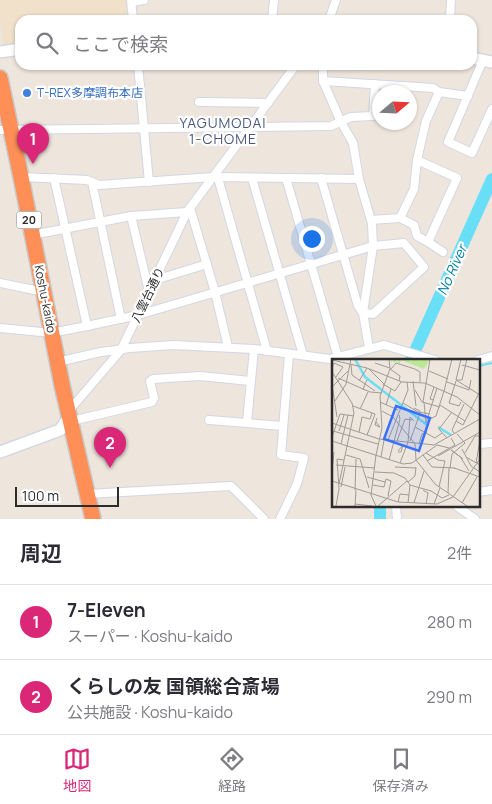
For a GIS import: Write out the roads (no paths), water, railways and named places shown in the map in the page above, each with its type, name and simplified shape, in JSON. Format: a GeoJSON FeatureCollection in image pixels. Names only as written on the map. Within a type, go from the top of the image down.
{"type":"FeatureCollection","features":[{"type":"Feature","properties":{"kind":"highway","name":"Koshu-kaido"},"geometry":{"type":"LineString","coordinates":[[0,78],[6,131],[21,177],[57,362],[71,411],[74,440],[93,519]]}},
{"type":"Feature","properties":{"kind":"street"},"geometry":{"type":"LineString","coordinates":[[132,15],[131,1],[144,0]]}},
{"type":"Feature","properties":{"kind":"street"},"geometry":{"type":"LineString","coordinates":[[272,15],[274,0]]}},
{"type":"Feature","properties":{"kind":"street"},"geometry":{"type":"LineString","coordinates":[[332,15],[336,0]]}},
{"type":"Feature","properties":{"kind":"street"},"geometry":{"type":"LineString","coordinates":[[450,15],[451,0]]}},
{"type":"Feature","properties":{"kind":"street"},"geometry":{"type":"LineString","coordinates":[[0,52],[15,50]]}},
{"type":"Feature","properties":{"kind":"street"},"geometry":{"type":"LineString","coordinates":[[482,60],[448,142],[472,153],[492,110]]}},
{"type":"Feature","properties":{"kind":"street"},"geometry":{"type":"LineString","coordinates":[[138,70],[149,182]]}},
{"type":"Feature","properties":{"kind":"street","name":"八雲台通り"},"geometry":{"type":"LineString","coordinates":[[71,411],[121,350],[189,210],[292,70]]}},
{"type":"Feature","properties":{"kind":"street"},"geometry":{"type":"LineString","coordinates":[[323,70],[323,81],[353,144],[359,179],[372,220],[373,246],[364,313],[369,348]]}},
{"type":"Feature","properties":{"kind":"street"},"geometry":{"type":"LineString","coordinates":[[323,81],[433,88],[439,92],[468,96]]}},
{"type":"Feature","properties":{"kind":"street"},"geometry":{"type":"LineString","coordinates":[[6,131],[331,126],[351,117],[373,116],[375,84]]}},
{"type":"Feature","properties":{"kind":"street"},"geometry":{"type":"LineString","coordinates":[[400,218],[414,189],[417,160],[426,121],[439,92]]}},
{"type":"Feature","properties":{"kind":"street"},"geometry":{"type":"LineString","coordinates":[[199,102],[268,103]]}},
{"type":"Feature","properties":{"kind":"street"},"geometry":{"type":"LineString","coordinates":[[417,160],[457,178],[428,242]]}},
{"type":"Feature","properties":{"kind":"street"},"geometry":{"type":"LineString","coordinates":[[21,177],[54,178],[92,182],[99,185],[215,177],[359,179]]}},
{"type":"Feature","properties":{"kind":"street"},"geometry":{"type":"LineString","coordinates":[[215,177],[267,350]]}},
{"type":"Feature","properties":{"kind":"street"},"geometry":{"type":"LineString","coordinates":[[54,178],[87,326]]}},
{"type":"Feature","properties":{"kind":"street"},"geometry":{"type":"LineString","coordinates":[[252,178],[303,355]]}},
{"type":"Feature","properties":{"kind":"street"},"geometry":{"type":"LineString","coordinates":[[286,178],[338,357]]}},
{"type":"Feature","properties":{"kind":"street"},"geometry":{"type":"LineString","coordinates":[[0,328],[51,333],[121,319],[138,315],[344,255],[373,246],[404,243],[424,267],[373,314],[364,313],[358,306],[344,255],[321,178]]}},
{"type":"Feature","properties":{"kind":"street"},"geometry":{"type":"LineString","coordinates":[[92,182],[121,319]]}},
{"type":"Feature","properties":{"kind":"street"},"geometry":{"type":"LineString","coordinates":[[32,235],[131,216],[189,210],[215,292],[228,347]]}},
{"type":"Feature","properties":{"kind":"street"},"geometry":{"type":"LineString","coordinates":[[131,216],[149,291]]}},
{"type":"Feature","properties":{"kind":"street"},"geometry":{"type":"LineString","coordinates":[[372,220],[400,218],[414,225],[417,236],[443,252]]}},
{"type":"Feature","properties":{"kind":"street"},"geometry":{"type":"LineString","coordinates":[[155,280],[207,264]]}},
{"type":"Feature","properties":{"kind":"street"},"geometry":{"type":"LineString","coordinates":[[0,283],[44,292]]}},
{"type":"Feature","properties":{"kind":"street"},"geometry":{"type":"LineString","coordinates":[[57,362],[101,352],[173,345],[267,350],[330,359],[384,345],[428,359]]}},
{"type":"Feature","properties":{"kind":"street"},"geometry":{"type":"LineString","coordinates":[[247,422],[254,349]]}},
{"type":"Feature","properties":{"kind":"street"},"geometry":{"type":"LineString","coordinates":[[280,519],[297,484],[304,458],[281,455],[289,354]]}},
{"type":"Feature","properties":{"kind":"street"},"geometry":{"type":"LineString","coordinates":[[0,452],[60,430],[71,411],[152,402],[154,398],[150,381],[153,379],[200,376],[250,381]]}},
{"type":"Feature","properties":{"kind":"street"},"geometry":{"type":"LineString","coordinates":[[210,420],[283,426]]}},
{"type":"Feature","properties":{"kind":"street"},"geometry":{"type":"LineString","coordinates":[[87,494],[231,486],[264,519]]}},
{"type":"Feature","properties":{"kind":"street"},"geometry":{"type":"LineString","coordinates":[[458,507],[475,519]]}},
{"type":"Feature","properties":{"kind":"waterway","name":"No River"},"geometry":{"type":"LineString","coordinates":[[411,359],[492,179]]}},
{"type":"Feature","properties":{"kind":"waterway"},"geometry":{"type":"LineString","coordinates":[[480,366],[492,363]]}},
{"type":"Feature","properties":{"kind":"waterway","name":"No River"},"geometry":{"type":"LineString","coordinates":[[380,507],[380,519]]}},
{"type":"Feature","properties":{"kind":"place","name":"T-REX多摩調布本店"},"geometry":{"type":"Point","coordinates":[27,93]}},
{"type":"Feature","properties":{"kind":"place","name":"7-Eleven"},"geometry":{"type":"Point","coordinates":[33,164]}},
{"type":"Feature","properties":{"kind":"place","name":"くらしの友 国領総合斎場"},"geometry":{"type":"Point","coordinates":[110,468]}},
{"type":"Feature","properties":{"kind":"district","name":"YAGUMODAI 1-CHOME"},"geometry":{"type":"Point","coordinates":[223,132]}}]}
